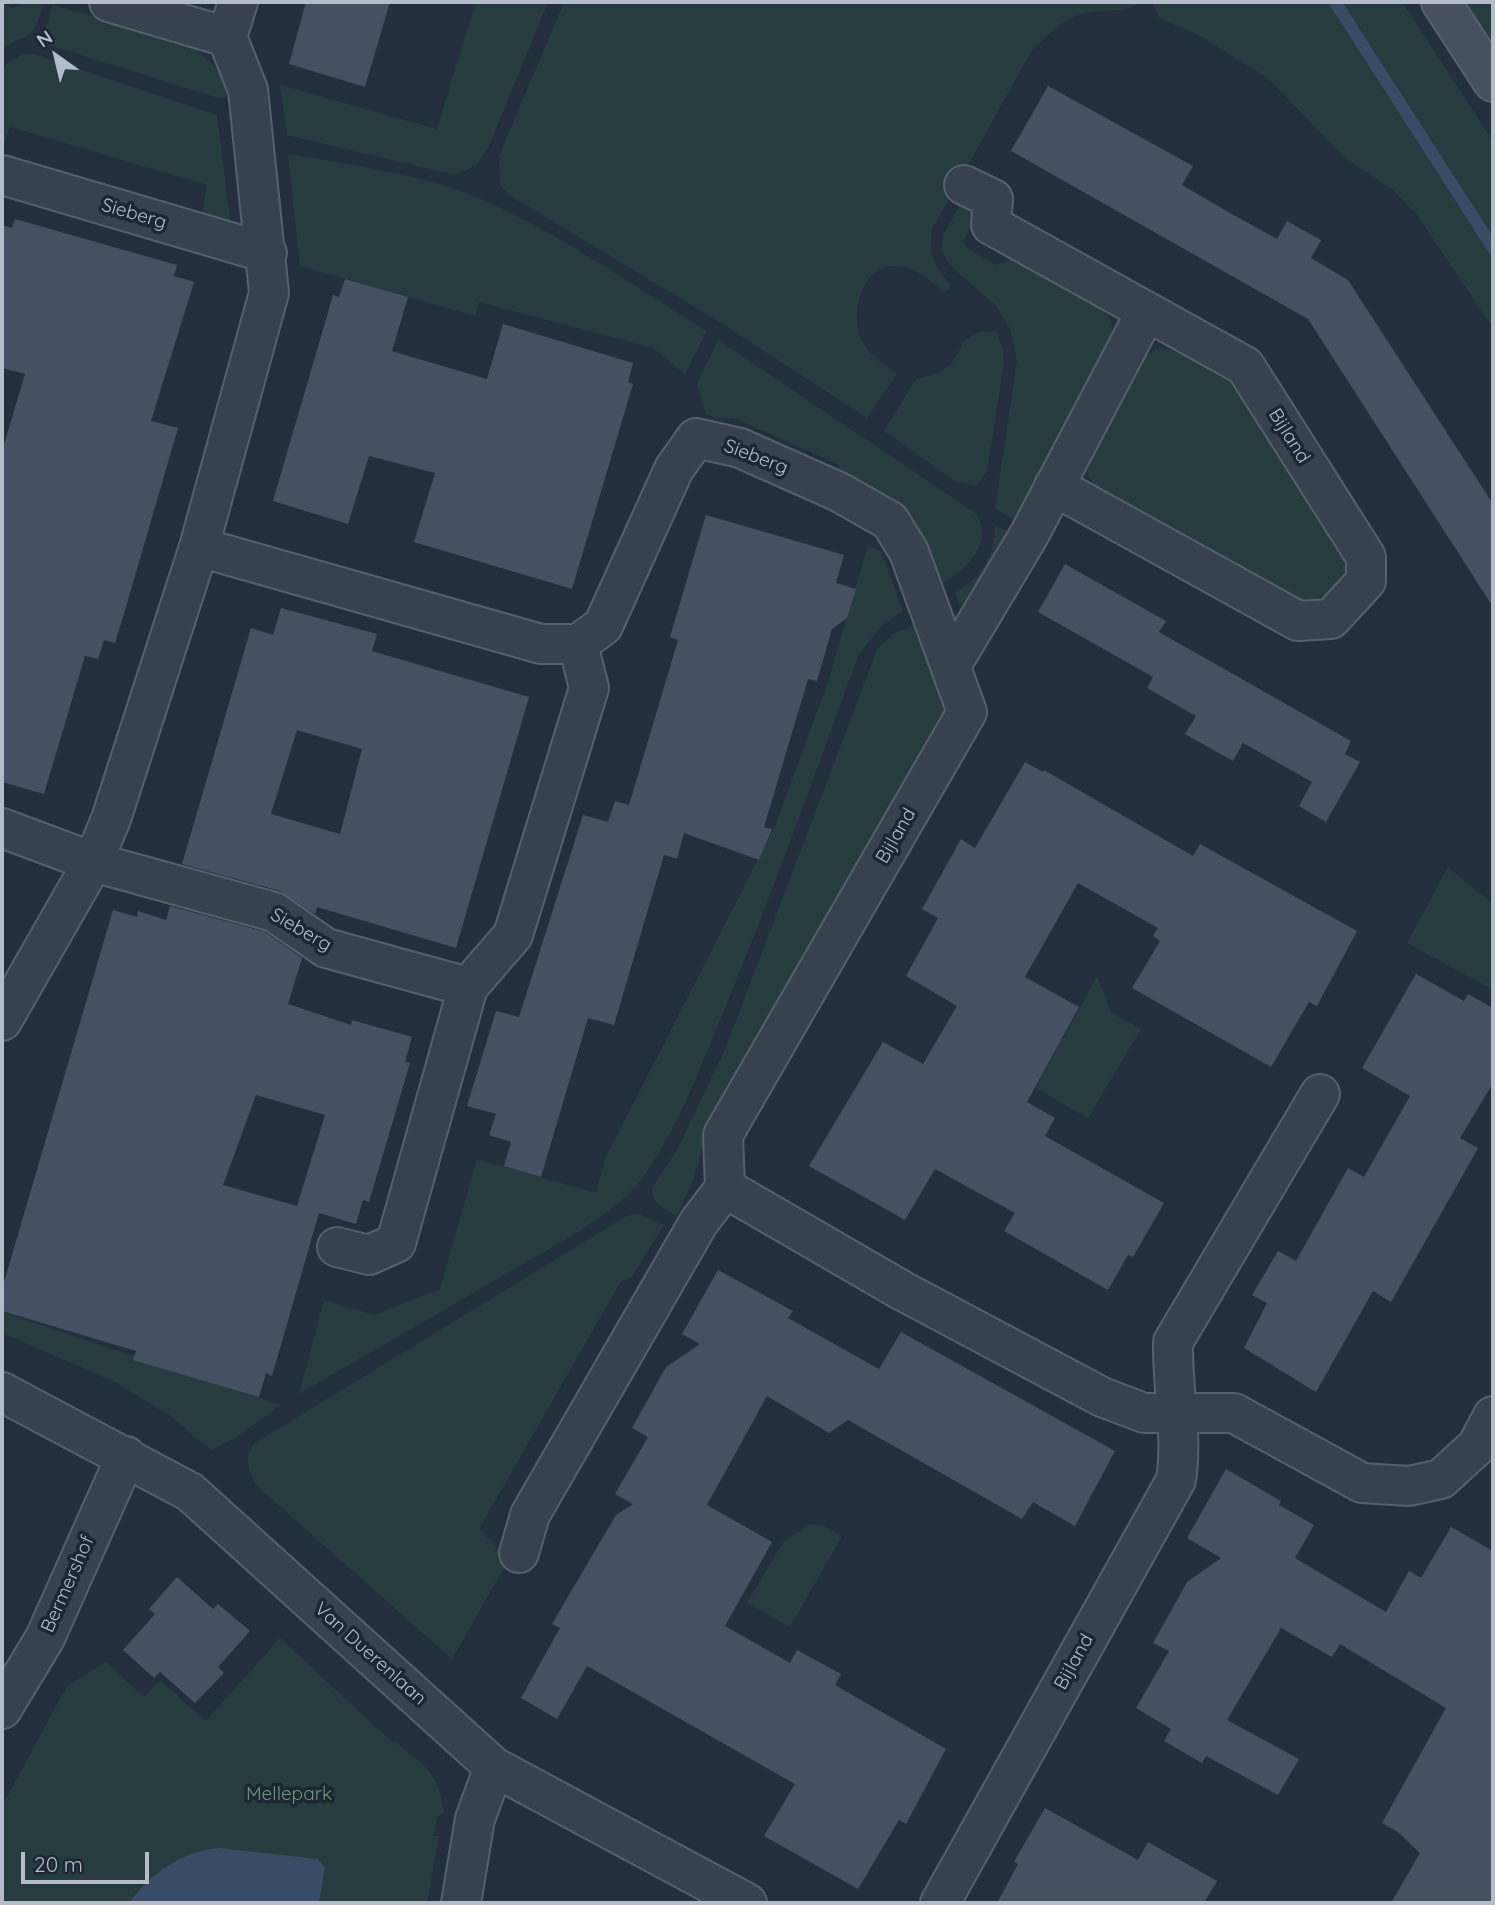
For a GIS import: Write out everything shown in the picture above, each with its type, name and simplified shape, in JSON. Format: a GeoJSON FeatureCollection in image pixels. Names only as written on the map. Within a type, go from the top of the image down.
{"type":"FeatureCollection","features":[{"type":"Feature","properties":{"kind":"main road"},"geometry":{"type":"LineString","coordinates":[[1441,2],[1493,82]]}},
{"type":"Feature","properties":{"kind":"street"},"geometry":{"type":"LineString","coordinates":[[2,1021],[93,862],[111,819],[199,547],[269,293],[267,253],[247,90],[233,20],[109,2]]}},
{"type":"Feature","properties":{"kind":"street","name":"Sieberg"},"geometry":{"type":"LineString","coordinates":[[2,175],[267,253]]}},
{"type":"Feature","properties":{"kind":"street","name":"Bijland"},"geometry":{"type":"LineString","coordinates":[[964,185],[993,199],[991,225],[1245,366],[1366,557],[1366,581],[1331,620],[1298,621],[1054,486]]}},
{"type":"Feature","properties":{"kind":"street"},"geometry":{"type":"LineString","coordinates":[[952,664],[1029,535],[1146,312]]}},
{"type":"Feature","properties":{"kind":"street","name":"Sieberg"},"geometry":{"type":"LineString","coordinates":[[579,644],[603,626],[674,470],[696,438],[740,448],[839,492],[890,521],[909,552],[929,611],[952,664]]}},
{"type":"Feature","properties":{"kind":"street"},"geometry":{"type":"LineString","coordinates":[[199,547],[541,644],[579,644],[589,688],[513,935],[468,987],[396,1243],[369,1255],[337,1247]]}},
{"type":"Feature","properties":{"kind":"street","name":"Bijland"},"geometry":{"type":"LineString","coordinates":[[724,1188],[723,1135],[967,712],[952,664]]}},
{"type":"Feature","properties":{"kind":"street","name":"Sieberg"},"geometry":{"type":"LineString","coordinates":[[2,828],[93,862],[274,912],[326,948],[468,987]]}},
{"type":"Feature","properties":{"kind":"street","name":"Bijland"},"geometry":{"type":"LineString","coordinates":[[940,1903],[1176,1480],[1180,1454],[1175,1413],[1173,1342],[1320,1094]]}},
{"type":"Feature","properties":{"kind":"street"},"geometry":{"type":"LineString","coordinates":[[519,1553],[530,1515],[699,1222],[724,1188],[901,1290],[1102,1397],[1144,1413],[1234,1413],[1362,1483],[1409,1486],[1441,1479],[1488,1439]]}},
{"type":"Feature","properties":{"kind":"street","name":"Van Duerenlaan"},"geometry":{"type":"LineString","coordinates":[[2,1392],[190,1492],[494,1767],[747,1903]]}},
{"type":"Feature","properties":{"kind":"street","name":"Bermershof"},"geometry":{"type":"LineString","coordinates":[[2,1709],[44,1638],[126,1456]]}},
{"type":"Feature","properties":{"kind":"street"},"geometry":{"type":"LineString","coordinates":[[461,1903],[475,1819],[494,1767]]}},
{"type":"Feature","properties":{"kind":"green space"},"geometry":{"type":"Polygon","coordinates":[[[28,2],[44,3],[36,25],[30,34],[2,49],[2,4],[13,8],[28,2]]]}},
{"type":"Feature","properties":{"kind":"green space"},"geometry":{"type":"Polygon","coordinates":[[[476,2],[548,2],[489,146],[476,166],[455,175],[287,135],[280,85],[437,129],[476,2]]]}},
{"type":"Feature","properties":{"kind":"green space"},"geometry":{"type":"Polygon","coordinates":[[[564,2],[1139,3],[1121,10],[1090,12],[1073,17],[1050,33],[1031,52],[932,229],[931,246],[934,259],[951,285],[945,293],[921,274],[908,268],[893,266],[873,275],[866,284],[861,295],[857,319],[862,341],[873,355],[897,374],[867,418],[718,321],[509,195],[500,185],[499,156],[564,2]]]}},
{"type":"Feature","properties":{"kind":"green space"},"geometry":{"type":"Polygon","coordinates":[[[1152,2],[1402,2],[1493,141],[1493,328],[1417,215],[1393,190],[1345,158],[1269,79],[1197,34],[1160,19],[1152,2]]]}},
{"type":"Feature","properties":{"kind":"green space"},"geometry":{"type":"Polygon","coordinates":[[[1463,2],[1493,2],[1493,48],[1463,2]]]}},
{"type":"Feature","properties":{"kind":"green space"},"geometry":{"type":"Polygon","coordinates":[[[53,5],[188,43],[217,68],[232,95],[218,98],[52,46],[46,41],[44,34],[53,5]]]}},
{"type":"Feature","properties":{"kind":"green space"},"geometry":{"type":"Polygon","coordinates":[[[34,54],[217,115],[231,228],[201,218],[207,185],[10,127],[2,150],[2,67],[21,55],[34,54]]]}},
{"type":"Feature","properties":{"kind":"green space"},"geometry":{"type":"Polygon","coordinates":[[[288,154],[401,175],[445,186],[497,206],[589,257],[707,331],[685,374],[653,348],[479,302],[475,316],[300,266],[288,154]]]}},
{"type":"Feature","properties":{"kind":"green space"},"geometry":{"type":"Polygon","coordinates":[[[966,193],[982,201],[963,242],[967,248],[995,265],[1014,259],[1099,305],[1111,320],[1114,337],[1017,521],[995,509],[1017,361],[1010,329],[997,307],[950,265],[941,249],[944,234],[966,193]]]}},
{"type":"Feature","properties":{"kind":"green space"},"geometry":{"type":"Polygon","coordinates":[[[996,331],[1003,349],[1004,364],[987,471],[976,486],[955,481],[884,431],[916,379],[946,368],[956,357],[963,341],[979,332],[996,331]]]}},
{"type":"Feature","properties":{"kind":"green space"},"geometry":{"type":"Polygon","coordinates":[[[718,340],[974,512],[981,523],[982,534],[980,545],[967,565],[938,586],[919,532],[908,514],[900,507],[857,484],[837,464],[734,418],[717,419],[706,414],[697,384],[718,340]]]}},
{"type":"Feature","properties":{"kind":"green space"},"geometry":{"type":"Polygon","coordinates":[[[1162,348],[1204,363],[1238,390],[1344,553],[1345,577],[1334,593],[1315,600],[1291,599],[1103,494],[1089,478],[1083,459],[1115,394],[1136,364],[1148,354],[1162,348]]]}},
{"type":"Feature","properties":{"kind":"green space"},"geometry":{"type":"Polygon","coordinates":[[[995,526],[1011,532],[973,599],[959,605],[955,592],[972,581],[985,565],[992,547],[995,526]]]}},
{"type":"Feature","properties":{"kind":"green space"},"geometry":{"type":"Polygon","coordinates":[[[868,545],[881,552],[903,611],[882,625],[858,656],[793,833],[707,1052],[666,1140],[641,1180],[613,1208],[580,1231],[299,1394],[324,1300],[374,1315],[440,1289],[477,1159],[596,1193],[606,1157],[775,826],[828,682],[868,545]]]}},
{"type":"Feature","properties":{"kind":"green space"},"geometry":{"type":"Polygon","coordinates":[[[921,622],[944,694],[943,711],[711,1118],[693,1181],[677,1216],[659,1205],[653,1197],[652,1188],[677,1150],[726,1047],[877,650],[894,633],[921,622]]]}},
{"type":"Feature","properties":{"kind":"green space"},"geometry":{"type":"Polygon","coordinates":[[[1448,867],[1493,904],[1493,990],[1407,943],[1448,867]]]}},
{"type":"Feature","properties":{"kind":"green space"},"geometry":{"type":"Polygon","coordinates":[[[1097,976],[1111,1012],[1141,1029],[1088,1118],[1036,1088],[1097,976]]]}},
{"type":"Feature","properties":{"kind":"green space"},"geometry":{"type":"Polygon","coordinates":[[[637,1213],[664,1225],[631,1278],[621,1281],[479,1529],[509,1559],[452,1659],[256,1485],[249,1469],[251,1448],[255,1443],[625,1217],[637,1213]]]}},
{"type":"Feature","properties":{"kind":"green space"},"geometry":{"type":"Polygon","coordinates":[[[2,1312],[281,1405],[237,1437],[211,1450],[172,1417],[115,1382],[2,1333],[2,1312]]]}},
{"type":"Feature","properties":{"kind":"green space"},"geometry":{"type":"Polygon","coordinates":[[[810,1524],[822,1525],[842,1536],[790,1627],[747,1603],[784,1541],[810,1524]]]}},
{"type":"Feature","properties":{"kind":"green space","name":"Mellepark"},"geometry":{"type":"Polygon","coordinates":[[[280,1638],[393,1743],[396,1742],[423,1765],[434,1779],[444,1813],[437,1817],[434,1836],[439,1836],[427,1903],[2,1903],[2,1806],[67,1686],[106,1662],[144,1697],[160,1680],[206,1721],[280,1638]]]}},
{"type":"Feature","properties":{"kind":"water"},"geometry":{"type":"Polygon","coordinates":[[[220,1848],[317,1859],[325,1867],[319,1903],[129,1903],[147,1882],[168,1865],[193,1854],[220,1848]]]}},
{"type":"Feature","properties":{"kind":"building"},"geometry":{"type":"Polygon","coordinates":[[[306,2],[390,2],[365,87],[289,64],[306,2]]]}},
{"type":"Feature","properties":{"kind":"building"},"geometry":{"type":"Polygon","coordinates":[[[1048,86],[1193,166],[1182,185],[1230,213],[1277,239],[1287,221],[1321,240],[1311,258],[1348,280],[1493,504],[1493,607],[1308,319],[1011,151],[1048,86]]]}},
{"type":"Feature","properties":{"kind":"building"},"geometry":{"type":"Polygon","coordinates":[[[15,219],[177,265],[174,276],[194,282],[151,421],[178,428],[126,607],[115,643],[104,640],[98,659],[85,656],[44,794],[2,782],[2,451],[25,374],[2,368],[2,225],[12,228],[15,219]]]}},
{"type":"Feature","properties":{"kind":"building"},"geometry":{"type":"Polygon","coordinates":[[[345,279],[408,297],[392,351],[487,379],[503,324],[633,363],[628,382],[633,384],[572,589],[414,542],[435,473],[369,456],[348,524],[273,501],[333,295],[339,297],[345,279]]]}},
{"type":"Feature","properties":{"kind":"building"},"geometry":{"type":"Polygon","coordinates":[[[706,515],[844,555],[836,583],[856,589],[847,618],[832,629],[817,681],[808,679],[764,827],[772,829],[759,860],[684,833],[677,859],[664,855],[614,1025],[588,1018],[541,1177],[504,1166],[511,1142],[489,1135],[496,1114],[467,1106],[496,1011],[519,1017],[583,815],[608,822],[615,801],[629,805],[678,640],[670,637],[706,515]]]}},
{"type":"Feature","properties":{"kind":"building"},"geometry":{"type":"Polygon","coordinates":[[[1065,564],[1166,621],[1159,632],[1351,741],[1345,754],[1360,762],[1326,822],[1299,806],[1312,782],[1243,743],[1233,761],[1185,734],[1196,716],[1147,688],[1153,677],[1038,612],[1065,564]]]}},
{"type":"Feature","properties":{"kind":"building"},"geometry":{"type":"Polygon","coordinates":[[[281,608],[377,634],[372,651],[529,697],[456,948],[317,907],[315,914],[280,891],[182,864],[251,628],[273,635],[281,608]],[[297,730],[271,814],[340,834],[362,749],[297,730]]]}},
{"type":"Feature","properties":{"kind":"building"},"geometry":{"type":"Polygon","coordinates":[[[1025,762],[1043,772],[1044,770],[1193,856],[1200,844],[1357,931],[1317,1006],[1309,1002],[1271,1067],[1132,988],[1160,941],[1153,936],[1158,928],[1078,883],[1025,977],[1079,1007],[1027,1102],[1055,1118],[1045,1136],[1164,1203],[1133,1257],[1128,1255],[1108,1290],[1004,1231],[1015,1213],[935,1169],[905,1220],[809,1166],[883,1042],[923,1064],[957,1006],[906,976],[938,918],[922,909],[961,839],[975,848],[1025,762]]]}},
{"type":"Feature","properties":{"kind":"building"},"geometry":{"type":"Polygon","coordinates":[[[170,906],[265,932],[302,958],[288,1004],[351,1025],[352,1020],[412,1037],[405,1062],[410,1063],[369,1202],[363,1200],[356,1224],[319,1213],[272,1376],[266,1373],[259,1397],[133,1360],[136,1351],[2,1311],[2,1289],[113,910],[137,917],[138,911],[166,920],[170,906]],[[256,1095],[223,1185],[297,1206],[325,1115],[256,1095]]]}},
{"type":"Feature","properties":{"kind":"building"},"geometry":{"type":"Polygon","coordinates":[[[1416,974],[1464,1001],[1468,994],[1493,1008],[1493,1083],[1460,1138],[1478,1148],[1391,1302],[1373,1291],[1316,1392],[1244,1348],[1267,1303],[1252,1295],[1278,1251],[1296,1261],[1348,1168],[1364,1177],[1410,1096],[1362,1068],[1416,974]]]}},
{"type":"Feature","properties":{"kind":"building"},"geometry":{"type":"Polygon","coordinates":[[[718,1270],[793,1311],[788,1318],[879,1369],[901,1332],[1115,1451],[1075,1526],[1033,1502],[1022,1519],[848,1420],[829,1433],[767,1396],[707,1505],[772,1542],[725,1626],[790,1663],[797,1650],[841,1674],[835,1685],[946,1749],[906,1824],[899,1820],[858,1889],[764,1836],[795,1784],[587,1666],[557,1719],[521,1698],[560,1628],[552,1624],[616,1515],[633,1504],[615,1494],[648,1437],[632,1428],[666,1367],[700,1344],[682,1334],[718,1270]]]}},
{"type":"Feature","properties":{"kind":"building"},"geometry":{"type":"Polygon","coordinates":[[[1226,1469],[1281,1501],[1279,1505],[1314,1525],[1295,1558],[1386,1612],[1409,1571],[1421,1578],[1451,1527],[1493,1551],[1493,1903],[1391,1903],[1420,1853],[1398,1832],[1382,1823],[1446,1708],[1340,1644],[1332,1657],[1281,1628],[1227,1720],[1299,1759],[1278,1795],[1206,1756],[1202,1763],[1164,1741],[1171,1729],[1136,1708],[1169,1651],[1153,1643],[1187,1582],[1221,1558],[1187,1538],[1226,1469]]]}},
{"type":"Feature","properties":{"kind":"building"},"geometry":{"type":"Polygon","coordinates":[[[177,1577],[213,1609],[218,1604],[250,1631],[218,1667],[224,1673],[195,1703],[160,1672],[154,1678],[123,1650],[155,1614],[149,1609],[177,1577]]]}},
{"type":"Feature","properties":{"kind":"building"},"geometry":{"type":"Polygon","coordinates":[[[1045,1808],[1138,1860],[1148,1842],[1217,1881],[1204,1903],[997,1903],[1018,1864],[1014,1862],[1045,1808]]]}},
{"type":"Feature","properties":{"kind":"waterway"},"geometry":{"type":"LineString","coordinates":[[1335,2],[1493,248]]}}]}
